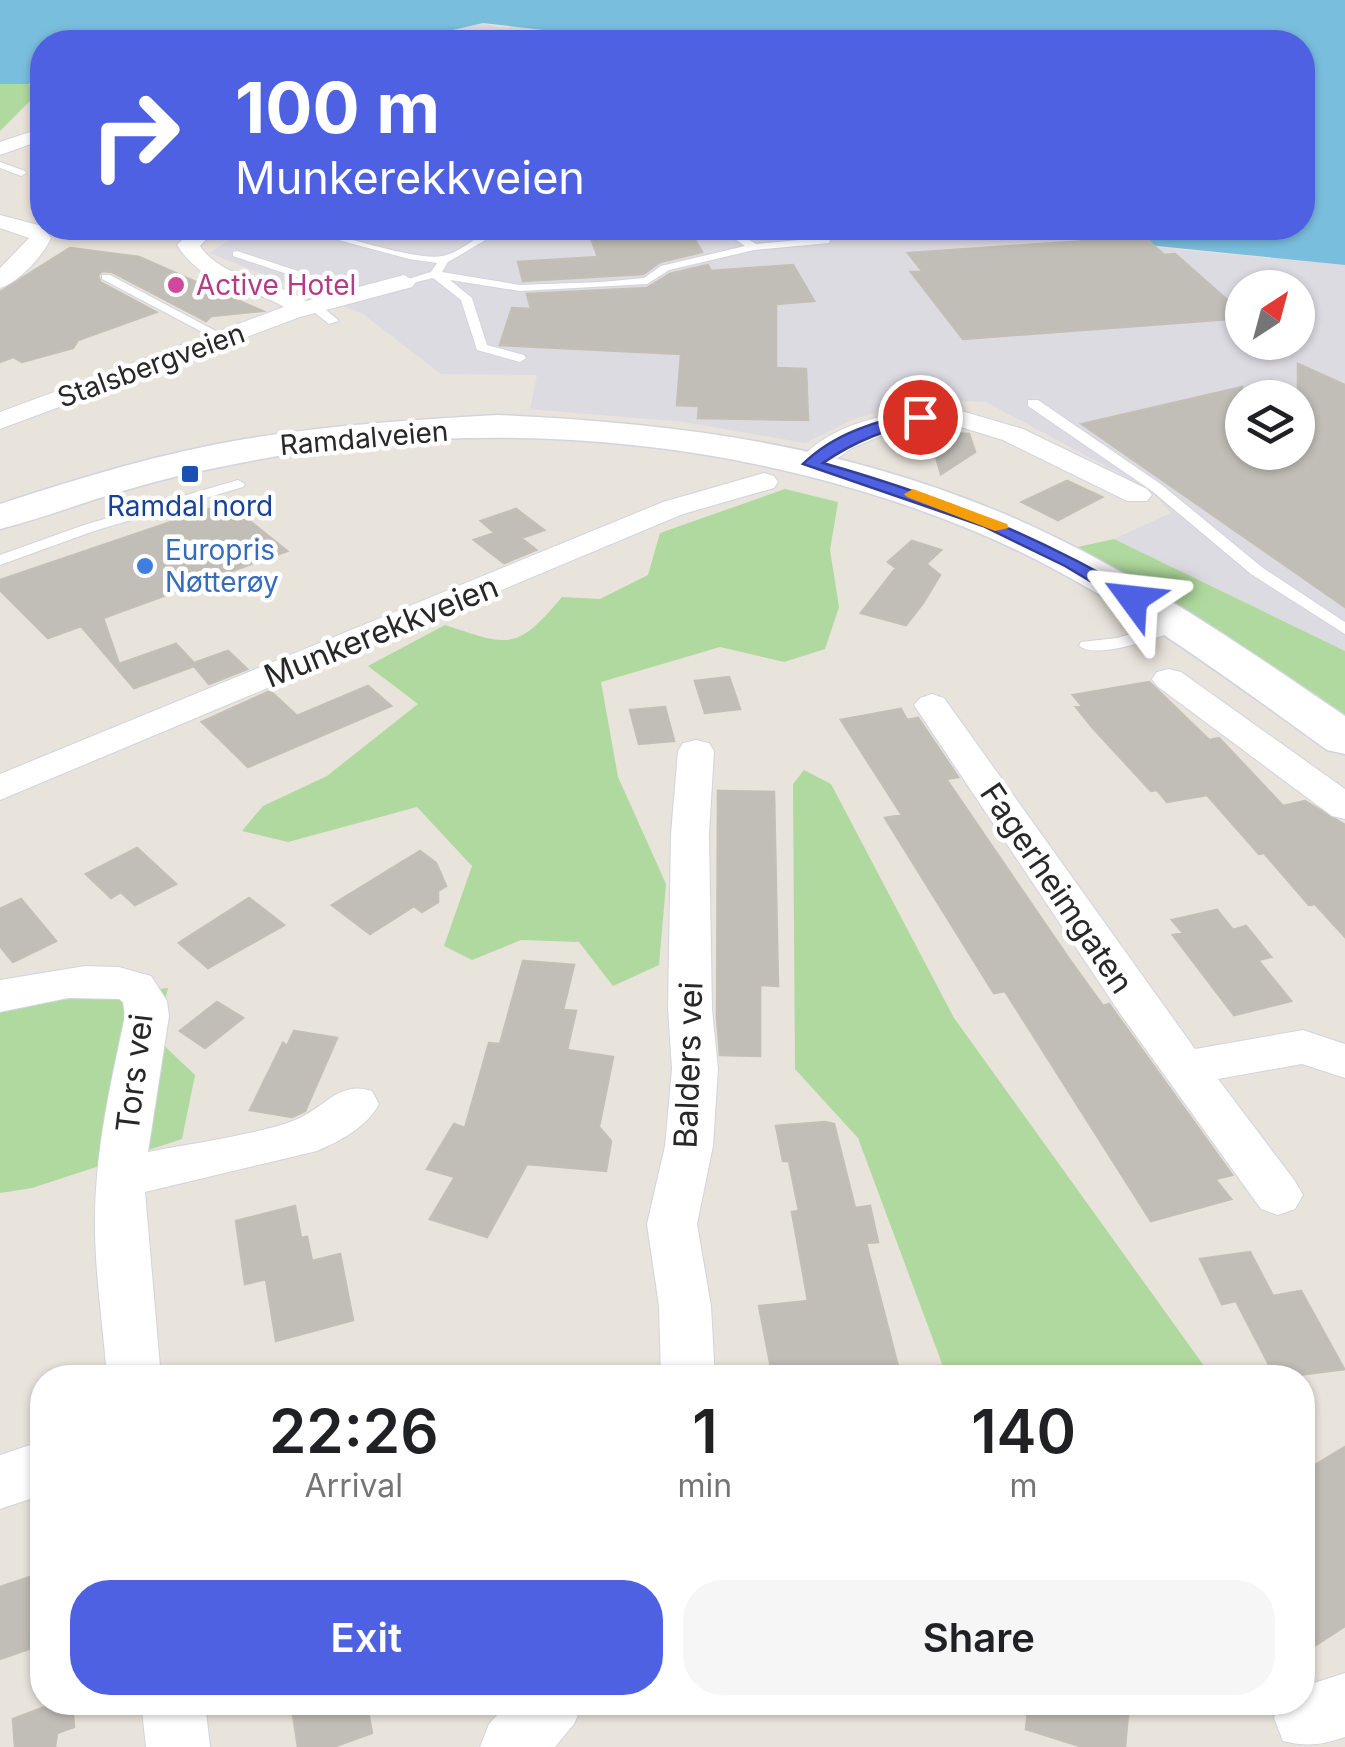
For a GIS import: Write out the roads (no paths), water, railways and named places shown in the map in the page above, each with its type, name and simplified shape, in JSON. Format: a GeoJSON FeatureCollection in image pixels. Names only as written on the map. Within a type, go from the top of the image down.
{"type":"FeatureCollection","features":[{"type":"Feature","properties":{"kind":"main road","name":"Ramdalveien"},"geometry":{"type":"LineString","coordinates":[[4,511],[212,457],[356,435],[433,429],[564,429],[736,448],[905,491],[989,522],[1071,562],[1176,626],[1345,739]]}},
{"type":"Feature","properties":{"kind":"street"},"geometry":{"type":"LineString","coordinates":[[0,149],[30,139]]}},
{"type":"Feature","properties":{"kind":"street"},"geometry":{"type":"LineString","coordinates":[[0,221],[30,228]]}},
{"type":"Feature","properties":{"kind":"street"},"geometry":{"type":"LineString","coordinates":[[0,280],[39,240]]}},
{"type":"Feature","properties":{"kind":"street","name":"Stalsbergveien"},"geometry":{"type":"LineString","coordinates":[[191,240],[190,250],[206,270],[316,312]]}},
{"type":"Feature","properties":{"kind":"street","name":"Stalsbergveien"},"geometry":{"type":"LineString","coordinates":[[0,421],[222,338],[316,312],[348,296],[404,282]]}},
{"type":"Feature","properties":{"kind":"street"},"geometry":{"type":"LineString","coordinates":[[811,464],[832,447],[888,423],[920,417],[960,417],[1002,427],[1137,495]]}},
{"type":"Feature","properties":{"kind":"street","name":"Munkerekkveien"},"geometry":{"type":"LineString","coordinates":[[0,788],[673,508],[764,482]]}},
{"type":"Feature","properties":{"kind":"street"},"geometry":{"type":"LineString","coordinates":[[1168,678],[1345,807]]}},
{"type":"Feature","properties":{"kind":"street","name":"Fagerheimgaten"},"geometry":{"type":"LineString","coordinates":[[932,705],[1113,971],[1278,1195]]}},
{"type":"Feature","properties":{"kind":"street","name":"Balders vei"},"geometry":{"type":"LineString","coordinates":[[687,1365],[685,1306],[672,1224],[689,1146],[695,1069],[690,1009],[690,834],[696,751]]}},
{"type":"Feature","properties":{"kind":"street","name":"Tors vei"},"geometry":{"type":"LineString","coordinates":[[0,996],[106,980],[136,987],[144,1000],[146,1016],[128,1112],[121,1178],[120,1220],[133,1365]]}},
{"type":"Feature","properties":{"kind":"street"},"geometry":{"type":"LineString","coordinates":[[1186,1068],[1303,1047],[1345,1061]]}},
{"type":"Feature","properties":{"kind":"street","name":"Tors vei"},"geometry":{"type":"LineString","coordinates":[[121,1178],[300,1138],[322,1129],[356,1104]]}},
{"type":"Feature","properties":{"kind":"street"},"geometry":{"type":"LineString","coordinates":[[0,1482],[30,1472]]}},
{"type":"Feature","properties":{"kind":"street"},"geometry":{"type":"LineString","coordinates":[[174,1715],[178,1747]]}},
{"type":"Feature","properties":{"kind":"street"},"geometry":{"type":"LineString","coordinates":[[512,1747],[540,1715]]}},
{"type":"Feature","properties":{"kind":"lane"},"geometry":{"type":"LineString","coordinates":[[0,164],[21,173]]}},
{"type":"Feature","properties":{"kind":"lane"},"geometry":{"type":"LineString","coordinates":[[346,240],[424,260],[444,260]]}},
{"type":"Feature","properties":{"kind":"lane"},"geometry":{"type":"LineString","coordinates":[[435,274],[444,260],[480,240]]}},
{"type":"Feature","properties":{"kind":"lane"},"geometry":{"type":"LineString","coordinates":[[744,240],[754,246]]}},
{"type":"Feature","properties":{"kind":"lane"},"geometry":{"type":"LineString","coordinates":[[404,282],[435,274],[520,288],[647,281],[665,268],[754,246],[815,244],[825,240]]}},
{"type":"Feature","properties":{"kind":"lane"},"geometry":{"type":"LineString","coordinates":[[237,254],[348,296]]}},
{"type":"Feature","properties":{"kind":"lane"},"geometry":{"type":"LineString","coordinates":[[435,274],[466,298],[481,347],[520,358]]}},
{"type":"Feature","properties":{"kind":"lane"},"geometry":{"type":"LineString","coordinates":[[106,277],[222,338]]}},
{"type":"Feature","properties":{"kind":"lane"},"geometry":{"type":"LineString","coordinates":[[1033,404],[1157,488],[1257,571],[1345,628]]}},
{"type":"Feature","properties":{"kind":"lane"},"geometry":{"type":"LineString","coordinates":[[0,560],[89,528],[238,484]]}},
{"type":"Feature","properties":{"kind":"lane"},"geometry":{"type":"LineString","coordinates":[[1087,646],[1118,644],[1176,626]]}},
{"type":"Feature","properties":{"kind":"water"},"geometry":{"type":"Polygon","coordinates":[[[0,0],[1345,0],[1345,265],[1098,240],[1315,240],[1315,30],[544,30],[483,23],[453,30],[30,30],[30,84],[0,84],[0,0]]]}},
{"type":"Feature","properties":{"kind":"place","name":"Active Hotel"},"geometry":{"type":"Point","coordinates":[176,285]}},
{"type":"Feature","properties":{"kind":"place","name":"Ramdal nord"},"geometry":{"type":"Point","coordinates":[190,474]}},
{"type":"Feature","properties":{"kind":"place","name":"Europris Nøtterøy"},"geometry":{"type":"Point","coordinates":[145,566]}}]}
